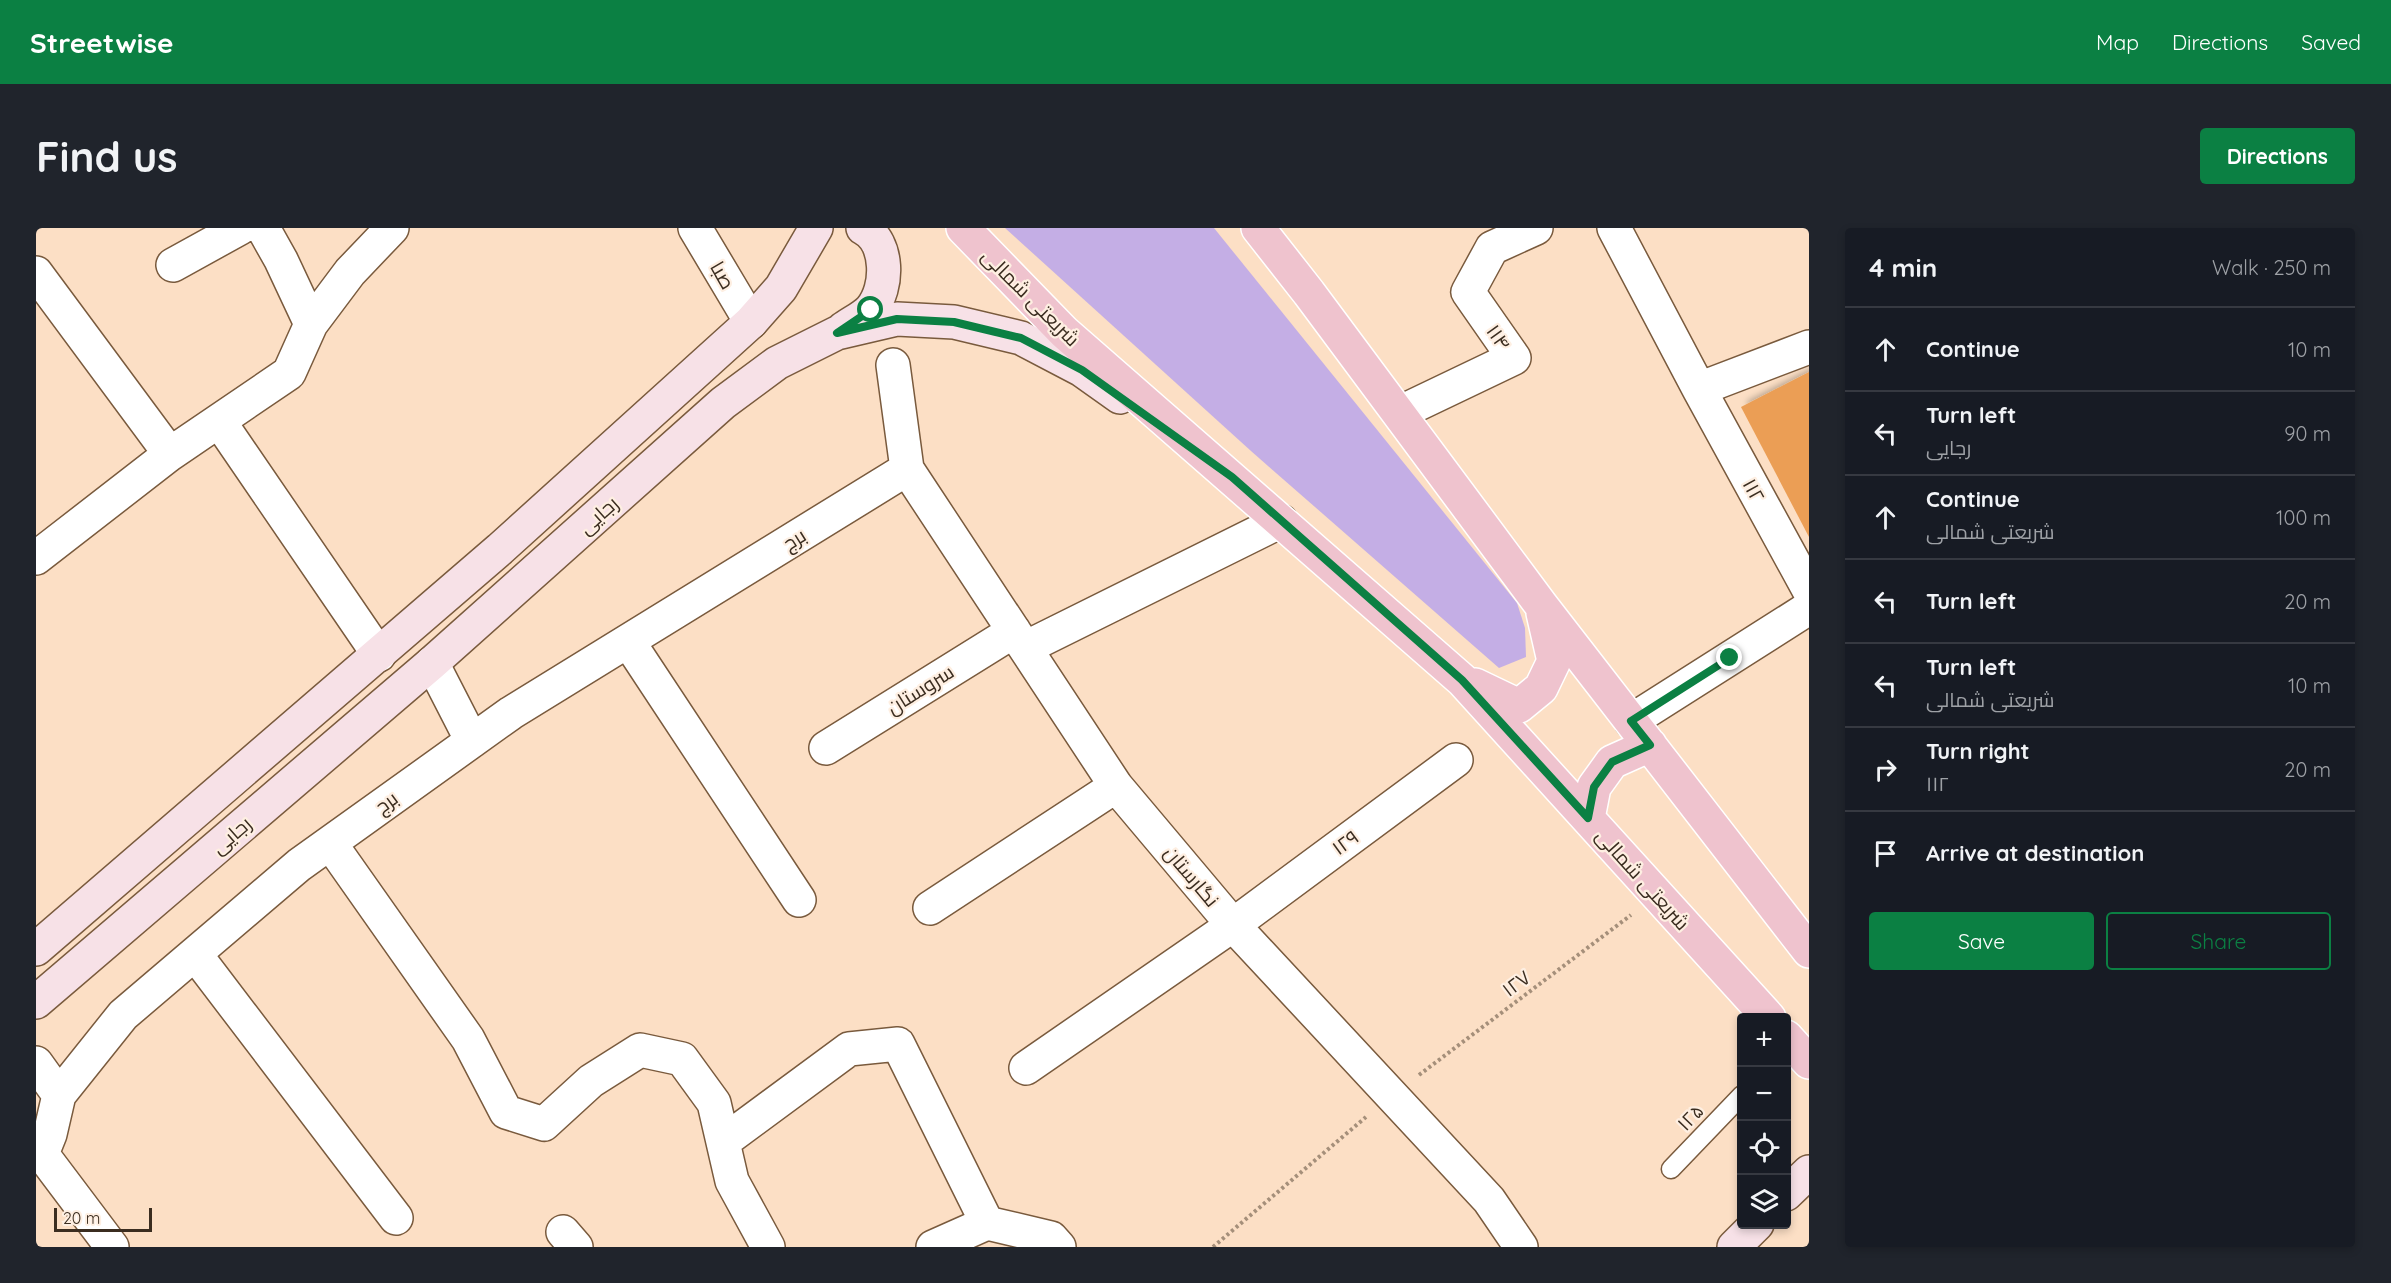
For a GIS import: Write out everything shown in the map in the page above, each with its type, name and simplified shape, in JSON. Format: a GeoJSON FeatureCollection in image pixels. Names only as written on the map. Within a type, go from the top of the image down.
{"type":"FeatureCollection","features":[{"type":"Feature","properties":{"kind":"main road"},"geometry":{"type":"LineString","coordinates":[[811,238],[832,228]]}},
{"type":"Feature","properties":{"kind":"main road"},"geometry":{"type":"LineString","coordinates":[[837,333],[871,310],[883,285],[882,256],[872,233],[863,228]]}},
{"type":"Feature","properties":{"kind":"main road","name":"شریعتی شمالی"},"geometry":{"type":"LineString","coordinates":[[963,228],[1064,332],[1462,680],[1765,1013]]}},
{"type":"Feature","properties":{"kind":"main road"},"geometry":{"type":"LineString","coordinates":[[1258,228],[1541,605],[1807,944]]}},
{"type":"Feature","properties":{"kind":"main road","name":"رجایی"},"geometry":{"type":"LineString","coordinates":[[36,949],[379,655],[751,322],[781,288],[811,238]]}},
{"type":"Feature","properties":{"kind":"main road","name":"رجایی"},"geometry":{"type":"LineString","coordinates":[[36,1002],[432,663],[723,404],[777,363],[837,333],[897,319],[954,322],[1021,338],[1082,370],[1232,477]]}},
{"type":"Feature","properties":{"kind":"main road"},"geometry":{"type":"LineString","coordinates":[[1462,680],[1520,706],[1540,688],[1554,661],[1541,605]]}},
{"type":"Feature","properties":{"kind":"main road"},"geometry":{"type":"LineString","coordinates":[[1588,818],[1594,787],[1612,762],[1641,733]]}},
{"type":"Feature","properties":{"kind":"main road"},"geometry":{"type":"LineString","coordinates":[[1791,1189],[1809,1172]]}},
{"type":"Feature","properties":{"kind":"main road"},"geometry":{"type":"LineString","coordinates":[[1734,1247],[1752,1229]]}},
{"type":"Feature","properties":{"kind":"street"},"geometry":{"type":"LineString","coordinates":[[172,265],[240,228]]}},
{"type":"Feature","properties":{"kind":"street"},"geometry":{"type":"LineString","coordinates":[[263,228],[311,324]]}},
{"type":"Feature","properties":{"kind":"street"},"geometry":{"type":"LineString","coordinates":[[36,558],[170,454],[289,373],[311,324],[350,272],[392,228]]}},
{"type":"Feature","properties":{"kind":"street","name":"صبا"},"geometry":{"type":"LineString","coordinates":[[696,228],[751,322]]}},
{"type":"Feature","properties":{"kind":"street","name":"۱۱۴"},"geometry":{"type":"LineString","coordinates":[[1399,413],[1514,358],[1468,292],[1492,248],[1536,228]]}},
{"type":"Feature","properties":{"kind":"street","name":"۱۱۲"},"geometry":{"type":"LineString","coordinates":[[1614,228],[1809,590]]}},
{"type":"Feature","properties":{"kind":"street"},"geometry":{"type":"LineString","coordinates":[[36,273],[170,454]]}},
{"type":"Feature","properties":{"kind":"street"},"geometry":{"type":"LineString","coordinates":[[1699,389],[1809,347]]}},
{"type":"Feature","properties":{"kind":"street"},"geometry":{"type":"LineString","coordinates":[[893,366],[907,469]]}},
{"type":"Feature","properties":{"kind":"street"},"geometry":{"type":"LineString","coordinates":[[219,421],[379,655]]}},
{"type":"Feature","properties":{"kind":"street","name":"نگارستان"},"geometry":{"type":"LineString","coordinates":[[907,469],[1116,786],[1233,925],[1489,1200],[1521,1247]]}},
{"type":"Feature","properties":{"kind":"street","name":"برج"},"geometry":{"type":"LineString","coordinates":[[112,1247],[39,1157],[50,1134],[59,1095],[123,1015],[299,865],[511,713],[907,469]]}},
{"type":"Feature","properties":{"kind":"street","name":"سروستان"},"geometry":{"type":"LineString","coordinates":[[826,748],[1020,639],[1281,521]]}},
{"type":"Feature","properties":{"kind":"street"},"geometry":{"type":"LineString","coordinates":[[1641,733],[1809,608]]}},
{"type":"Feature","properties":{"kind":"street"},"geometry":{"type":"LineString","coordinates":[[628,641],[799,900]]}},
{"type":"Feature","properties":{"kind":"street"},"geometry":{"type":"LineString","coordinates":[[432,663],[472,741]]}},
{"type":"Feature","properties":{"kind":"street","name":"۱۲۹"},"geometry":{"type":"LineString","coordinates":[[1026,1068],[1233,925],[1456,760]]}},
{"type":"Feature","properties":{"kind":"street"},"geometry":{"type":"LineString","coordinates":[[930,908],[1116,786]]}},
{"type":"Feature","properties":{"kind":"street"},"geometry":{"type":"LineString","coordinates":[[330,843],[468,1039],[506,1112],[544,1124],[591,1081],[640,1050],[682,1059],[714,1102],[732,1181],[768,1247]]}},
{"type":"Feature","properties":{"kind":"street"},"geometry":{"type":"LineString","coordinates":[[195,954],[396,1218]]}},
{"type":"Feature","properties":{"kind":"street"},"geometry":{"type":"LineString","coordinates":[[723,1142],[849,1049],[898,1044],[987,1224]]}},
{"type":"Feature","properties":{"kind":"street"},"geometry":{"type":"LineString","coordinates":[[36,1063],[59,1095]]}},
{"type":"Feature","properties":{"kind":"street"},"geometry":{"type":"LineString","coordinates":[[933,1247],[987,1224],[1051,1238],[1059,1247]]}},
{"type":"Feature","properties":{"kind":"lane","name":"۱۲۵"},"geometry":{"type":"LineString","coordinates":[[1671,1169],[1737,1100]]}},
{"type":"Feature","properties":{"kind":"path","name":"۱۲۷"},"geometry":{"type":"LineString","coordinates":[[1213,1247],[1392,1095],[1658,895]]}},
{"type":"Feature","properties":{"kind":"shaded area"},"geometry":{"type":"Polygon","coordinates":[[[1005,228],[1214,228],[1517,603],[1525,628],[1526,657],[1499,668],[1251,451],[1005,228]]]}},
{"type":"Feature","properties":{"kind":"building"},"geometry":{"type":"Polygon","coordinates":[[[1809,372],[1809,537],[1741,407],[1809,372]]]}},
{"type":"Feature","properties":{"kind":"route"},"geometry":{"type":"LineString","coordinates":[[871,310],[837,333],[897,319],[954,322],[1021,338],[1082,370],[1232,477],[1462,680],[1588,818],[1594,787],[1612,762],[1650,745],[1631,721],[1730,658]]}}]}
